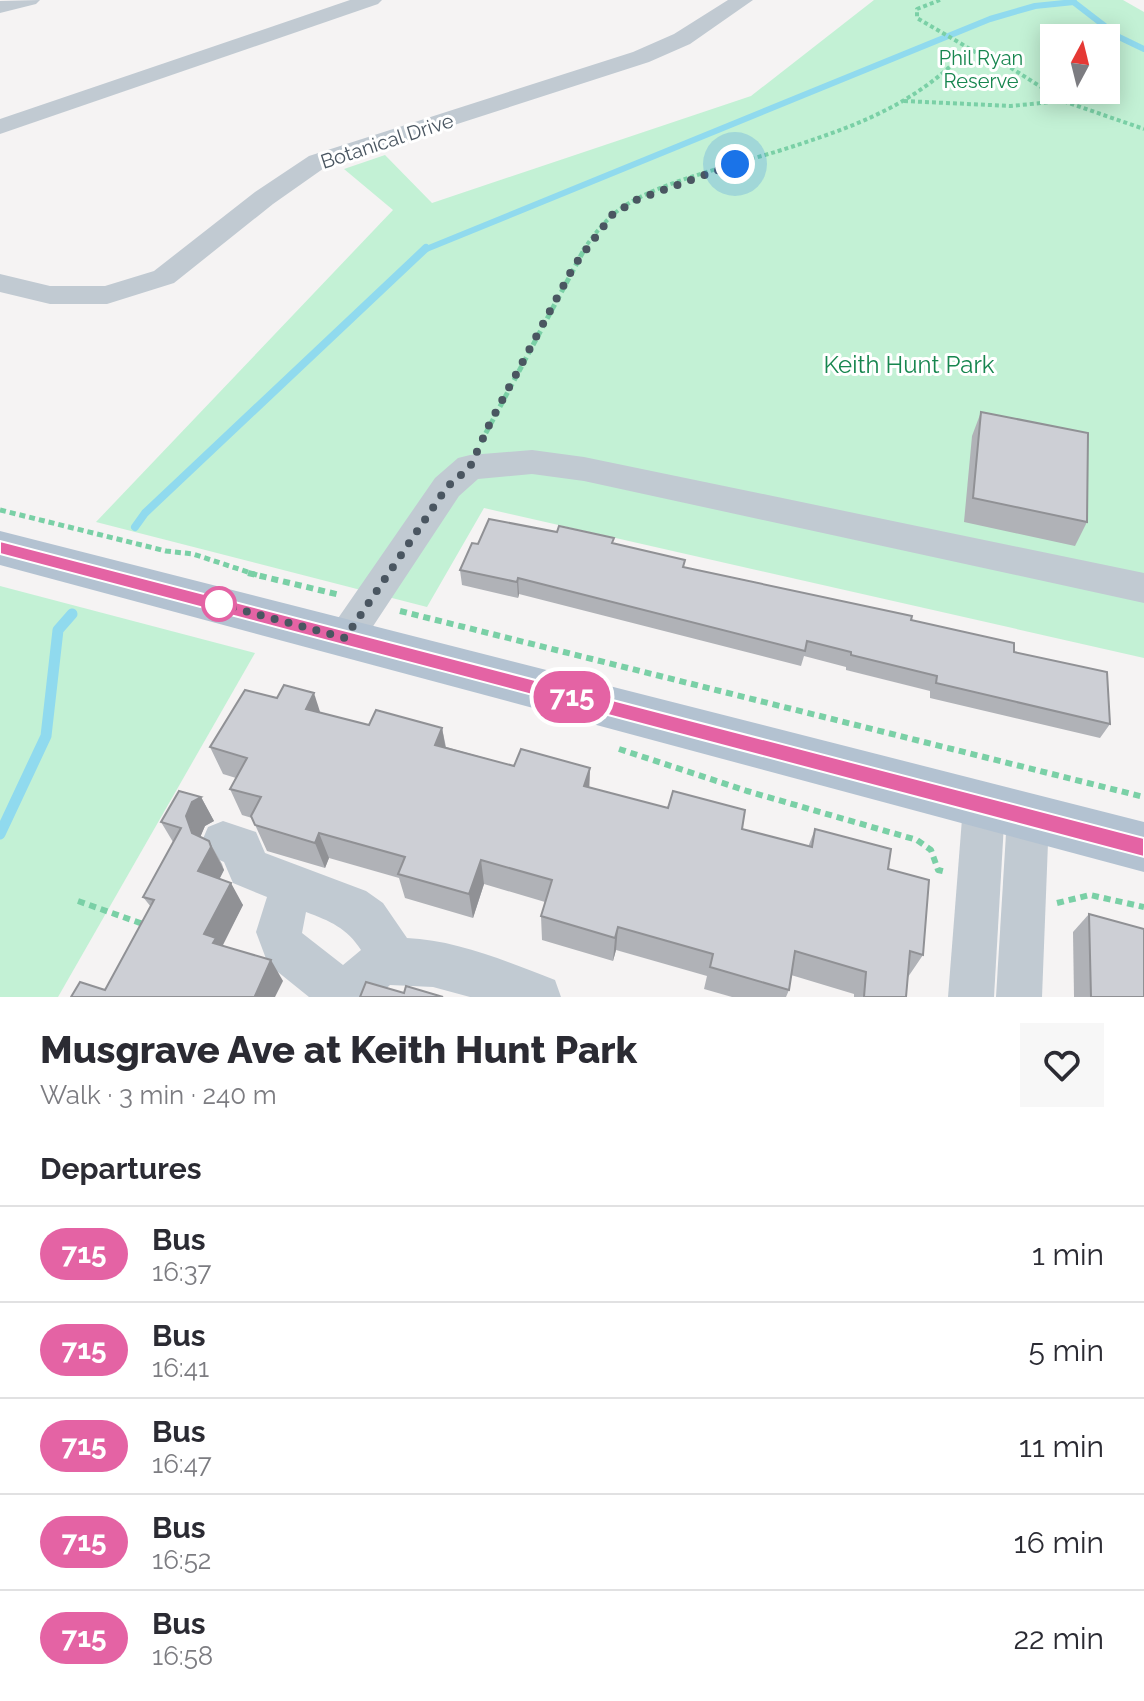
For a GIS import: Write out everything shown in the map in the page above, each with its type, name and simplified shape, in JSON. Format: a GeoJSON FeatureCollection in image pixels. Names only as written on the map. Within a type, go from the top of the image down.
{"type":"FeatureCollection","features":[{"type":"Feature","properties":{"kind":"main road"},"geometry":{"type":"LineString","coordinates":[[0,548],[357,620],[1006,812],[1144,847]]}},
{"type":"Feature","properties":{"kind":"street"},"geometry":{"type":"LineString","coordinates":[[0,7],[29,0]]}},
{"type":"Feature","properties":{"kind":"street"},"geometry":{"type":"LineString","coordinates":[[0,127],[371,0]]}},
{"type":"Feature","properties":{"kind":"street","name":"Botanical Drive"},"geometry":{"type":"LineString","coordinates":[[0,283],[50,295],[107,295],[164,277],[264,198],[318,161],[641,57],[682,39],[742,0]]}},
{"type":"Feature","properties":{"kind":"street"},"geometry":{"type":"LineString","coordinates":[[357,620],[447,487],[470,467],[532,462],[584,469],[1144,588]]}},
{"type":"Feature","properties":{"kind":"street"},"geometry":{"type":"LineString","coordinates":[[971,997],[1006,812]]}},
{"type":"Feature","properties":{"kind":"street"},"geometry":{"type":"LineString","coordinates":[[1006,812],[1019,997]]}},
{"type":"Feature","properties":{"kind":"street"},"geometry":{"type":"LineString","coordinates":[[223,841],[241,846],[248,868],[332,898],[367,919],[395,961]]}},
{"type":"Feature","properties":{"kind":"street"},"geometry":{"type":"LineString","coordinates":[[296,886],[278,923],[277,937],[284,948],[346,997],[377,966],[395,961],[435,964],[538,997]]}},
{"type":"Feature","properties":{"kind":"path"},"geometry":{"type":"LineString","coordinates":[[940,0],[917,9],[917,18],[989,60],[1008,66],[1040,85]]}},
{"type":"Feature","properties":{"kind":"path"},"geometry":{"type":"LineString","coordinates":[[470,467],[490,423],[574,266],[612,215],[636,200],[707,173],[844,129],[903,101],[957,66],[970,47]]}},
{"type":"Feature","properties":{"kind":"path"},"geometry":{"type":"LineString","coordinates":[[903,101],[1011,106],[1040,103]]}},
{"type":"Feature","properties":{"kind":"path"},"geometry":{"type":"LineString","coordinates":[[1072,104],[1144,129]]}},
{"type":"Feature","properties":{"kind":"path"},"geometry":{"type":"LineString","coordinates":[[0,510],[166,551],[193,554],[245,572],[357,620],[1144,797]]}},
{"type":"Feature","properties":{"kind":"path"},"geometry":{"type":"LineString","coordinates":[[1048,901],[1056,904],[1073,895],[1093,893],[1144,907]]}},
{"type":"Feature","properties":{"kind":"path"},"geometry":{"type":"LineString","coordinates":[[78,901],[155,928]]}},
{"type":"Feature","properties":{"kind":"green space","name":"Keith Hunt Park"},"geometry":{"type":"Polygon","coordinates":[[[874,0],[1123,0],[1144,12],[1144,658],[484,508],[427,607],[96,522],[393,210],[344,169],[385,155],[432,203],[751,96],[874,0]]]}},
{"type":"Feature","properties":{"kind":"green space"},"geometry":{"type":"Polygon","coordinates":[[[0,586],[255,653],[58,997],[0,997],[0,586]]]}},
{"type":"Feature","properties":{"kind":"building"},"geometry":{"type":"Polygon","coordinates":[[[981,412],[1088,433],[1087,522],[973,498],[981,412]]]}},
{"type":"Feature","properties":{"kind":"building"},"geometry":{"type":"Polygon","coordinates":[[[489,519],[557,532],[559,526],[614,538],[612,543],[685,560],[683,567],[912,616],[911,620],[1014,643],[1014,652],[1107,672],[1110,724],[936,683],[937,676],[807,641],[805,651],[518,578],[517,582],[460,570],[472,543],[478,544],[489,519]]]}},
{"type":"Feature","properties":{"kind":"building"},"geometry":{"type":"Polygon","coordinates":[[[284,685],[314,693],[306,709],[369,725],[376,710],[442,728],[435,745],[514,766],[521,749],[590,768],[584,786],[668,808],[673,791],[745,810],[742,829],[812,847],[815,829],[891,849],[888,869],[929,880],[923,955],[910,951],[906,997],[864,997],[866,972],[795,951],[789,990],[710,967],[713,954],[618,927],[615,938],[541,916],[552,880],[481,860],[469,894],[398,874],[405,857],[319,833],[315,843],[255,825],[251,816],[261,797],[230,789],[247,758],[210,747],[245,690],[277,698],[284,685]]]}},
{"type":"Feature","properties":{"kind":"building"},"geometry":{"type":"Polygon","coordinates":[[[179,791],[201,797],[192,802],[186,816],[192,833],[209,841],[211,847],[198,871],[231,883],[204,934],[216,938],[213,943],[271,960],[255,996],[258,997],[71,997],[80,982],[105,990],[154,900],[143,897],[181,828],[161,822],[179,791]]]}},
{"type":"Feature","properties":{"kind":"building"},"geometry":{"type":"Polygon","coordinates":[[[1089,914],[1144,929],[1144,997],[1091,997],[1089,914]]]}},
{"type":"Feature","properties":{"kind":"building"},"geometry":{"type":"Polygon","coordinates":[[[366,982],[404,993],[406,986],[443,997],[360,997],[366,982]]]}},
{"type":"Feature","properties":{"kind":"waterway"},"geometry":{"type":"LineString","coordinates":[[424,250],[990,19],[1035,6],[1074,2]]}},
{"type":"Feature","properties":{"kind":"waterway"},"geometry":{"type":"LineString","coordinates":[[1074,2],[1119,37],[1144,49]]}},
{"type":"Feature","properties":{"kind":"waterway"},"geometry":{"type":"LineString","coordinates":[[135,527],[145,513],[426,248]]}},
{"type":"Feature","properties":{"kind":"waterway"},"geometry":{"type":"LineString","coordinates":[[0,834],[46,736],[58,630],[72,614]]}},
{"type":"Feature","properties":{"kind":"bus line","name":"715"},"geometry":{"type":"LineString","coordinates":[[0,548],[1144,847]]}},
{"type":"Feature","properties":{"kind":"route"},"geometry":{"type":"LineString","coordinates":[[219,604],[345,638],[447,487],[470,467],[490,423],[574,266],[595,235],[612,215],[636,200],[735,164]]}},
{"type":"Feature","properties":{"kind":"park label","name":"Phil Ryan Reserve"},"geometry":{"type":"Point","coordinates":[981,70]}}]}
